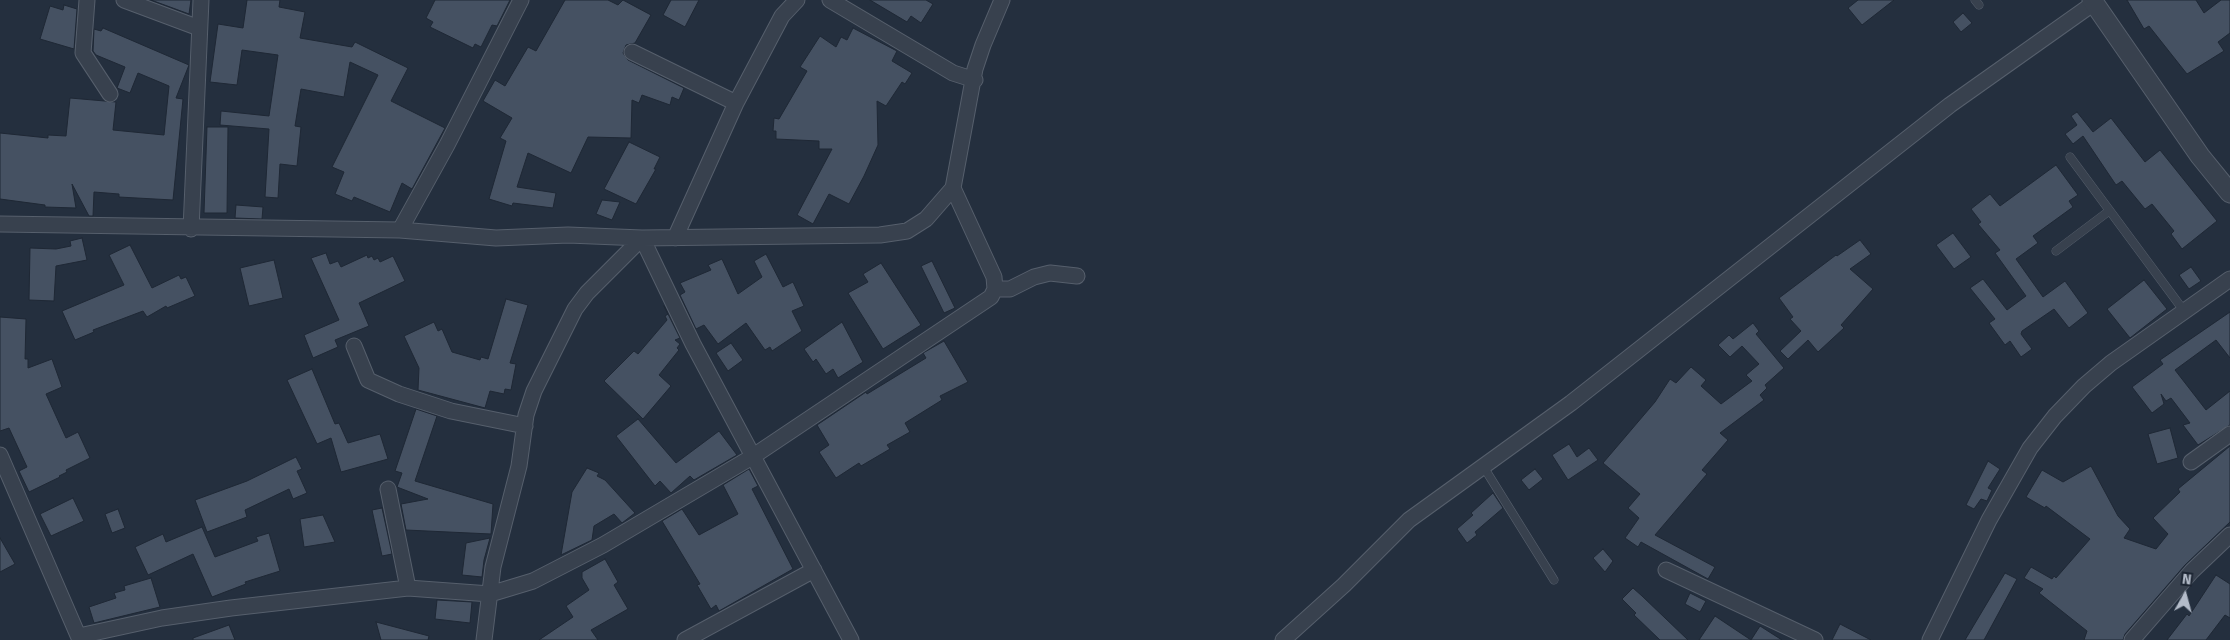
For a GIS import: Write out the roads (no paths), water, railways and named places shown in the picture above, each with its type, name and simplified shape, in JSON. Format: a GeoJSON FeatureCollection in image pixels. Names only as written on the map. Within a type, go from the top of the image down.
{"type":"FeatureCollection","features":[{"type":"Feature","properties":{"kind":"street"},"geometry":{"type":"LineString","coordinates":[[87,0],[83,53],[110,94]]}},
{"type":"Feature","properties":{"kind":"street"},"geometry":{"type":"LineString","coordinates":[[124,0],[199,28]]}},
{"type":"Feature","properties":{"kind":"street"},"geometry":{"type":"LineString","coordinates":[[191,229],[201,0]]}},
{"type":"Feature","properties":{"kind":"street"},"geometry":{"type":"LineString","coordinates":[[400,230],[447,145],[521,0]]}},
{"type":"Feature","properties":{"kind":"street"},"geometry":{"type":"LineString","coordinates":[[675,238],[736,103],[782,16],[797,0]]}},
{"type":"Feature","properties":{"kind":"street"},"geometry":{"type":"LineString","coordinates":[[830,0],[953,72],[975,80]]}},
{"type":"Feature","properties":{"kind":"street"},"geometry":{"type":"LineString","coordinates":[[0,224],[191,229],[400,230],[496,238],[568,235],[675,238],[880,235],[907,232],[926,219],[953,188],[975,80],[975,69],[982,45],[1002,0]]}},
{"type":"Feature","properties":{"kind":"street"},"geometry":{"type":"LineString","coordinates":[[1283,640],[1344,585],[1409,520],[1571,403],[1950,105],[2093,2],[2200,156],[2230,193]]}},
{"type":"Feature","properties":{"kind":"street"},"geometry":{"type":"LineString","coordinates":[[632,52],[736,103]]}},
{"type":"Feature","properties":{"kind":"street"},"geometry":{"type":"LineString","coordinates":[[0,455],[79,638],[172,616],[408,588],[490,594],[533,582],[602,546],[752,457],[991,297],[995,289],[992,270],[953,188]]}},
{"type":"Feature","properties":{"kind":"street"},"geometry":{"type":"LineString","coordinates":[[484,640],[493,567],[519,466],[525,426],[534,392],[575,309],[587,293],[642,238]]}},
{"type":"Feature","properties":{"kind":"street"},"geometry":{"type":"LineString","coordinates":[[642,238],[693,344],[851,640]]}},
{"type":"Feature","properties":{"kind":"street"},"geometry":{"type":"LineString","coordinates":[[995,289],[1010,289],[1034,277],[1050,273],[1077,276]]}},
{"type":"Feature","properties":{"kind":"street"},"geometry":{"type":"LineString","coordinates":[[1930,640],[1989,520],[2030,448],[2040,435],[2084,386],[2111,363],[2230,280]]}},
{"type":"Feature","properties":{"kind":"street"},"geometry":{"type":"LineString","coordinates":[[354,346],[368,380],[400,394],[451,411],[525,426]]}},
{"type":"Feature","properties":{"kind":"street"},"geometry":{"type":"LineString","coordinates":[[2191,462],[2230,434]]}},
{"type":"Feature","properties":{"kind":"street"},"geometry":{"type":"LineString","coordinates":[[388,489],[408,588]]}},
{"type":"Feature","properties":{"kind":"street"},"geometry":{"type":"LineString","coordinates":[[2132,640],[2192,571],[2230,535]]}},
{"type":"Feature","properties":{"kind":"street"},"geometry":{"type":"LineString","coordinates":[[685,640],[814,570]]}},
{"type":"Feature","properties":{"kind":"street"},"geometry":{"type":"LineString","coordinates":[[1666,570],[1815,640]]}},
{"type":"Feature","properties":{"kind":"lane"},"geometry":{"type":"LineString","coordinates":[[2070,157],[2184,311]]}},
{"type":"Feature","properties":{"kind":"lane"},"geometry":{"type":"LineString","coordinates":[[2056,251],[2109,211]]}},
{"type":"Feature","properties":{"kind":"lane"},"geometry":{"type":"LineString","coordinates":[[1483,466],[1554,580]]}}]}
